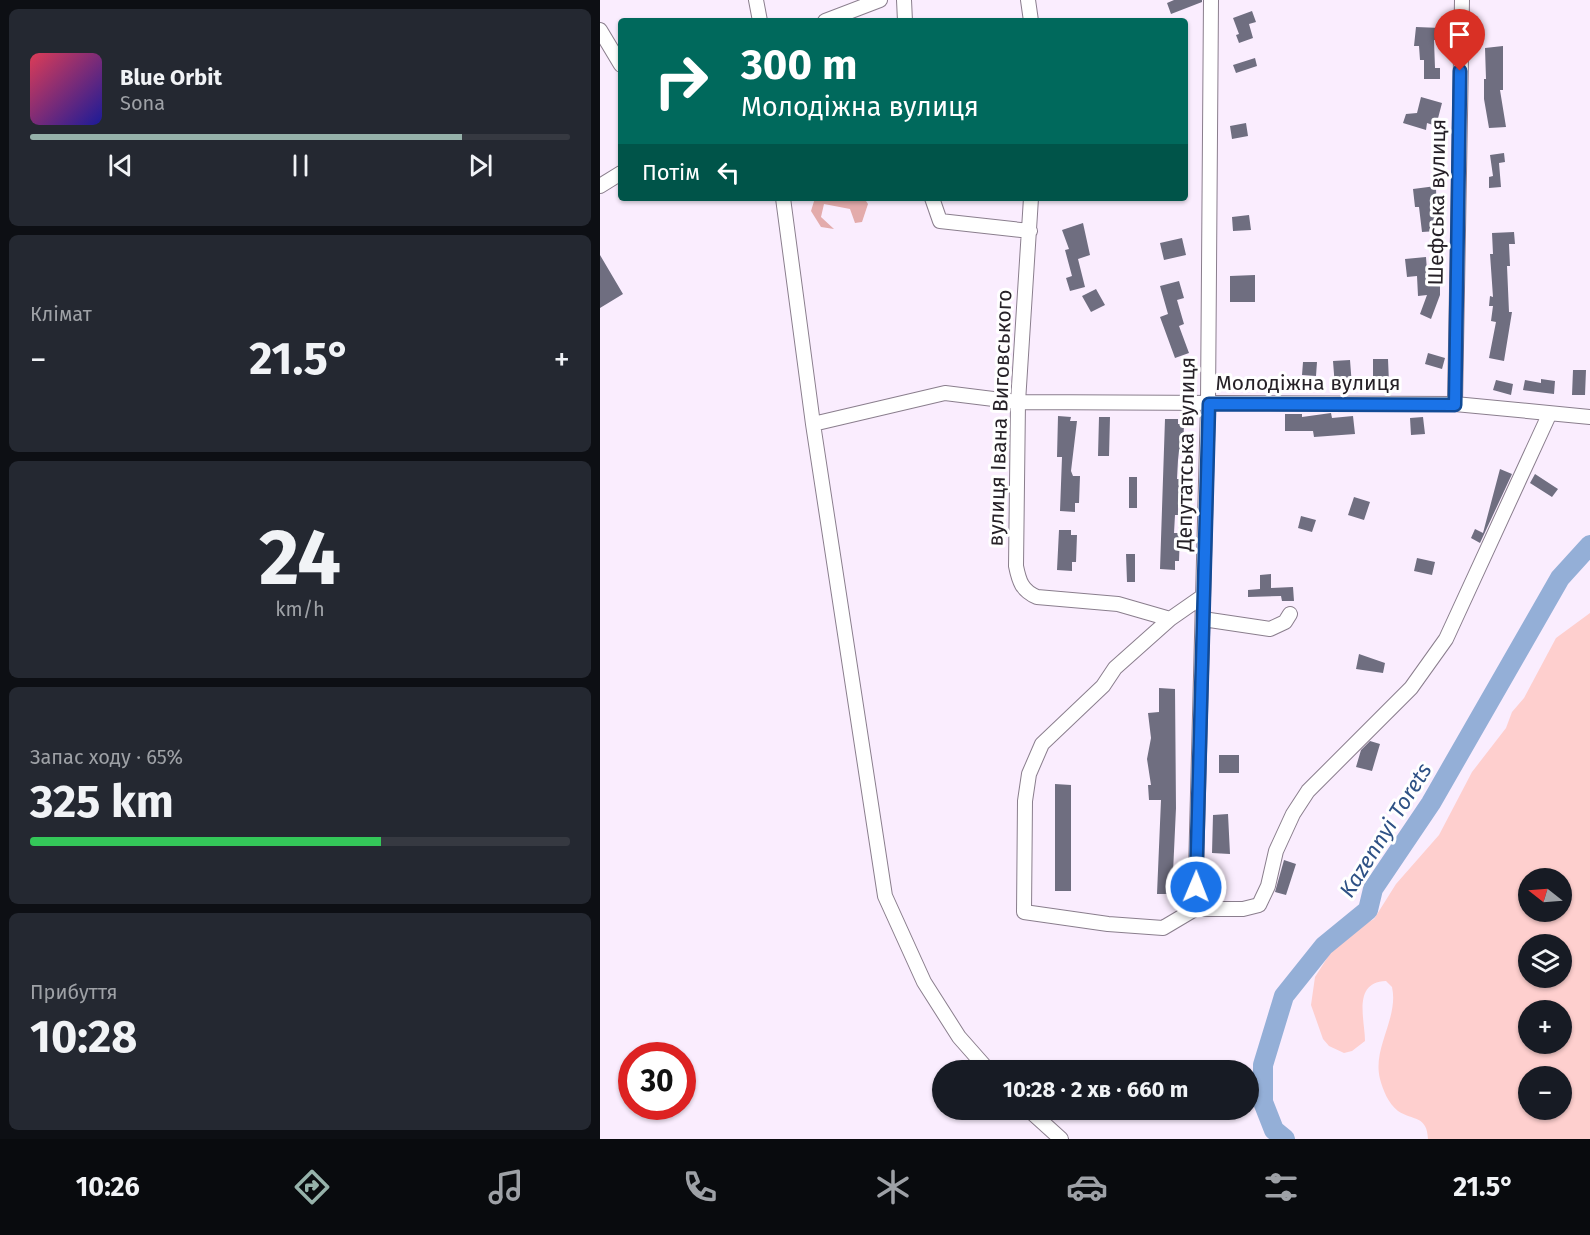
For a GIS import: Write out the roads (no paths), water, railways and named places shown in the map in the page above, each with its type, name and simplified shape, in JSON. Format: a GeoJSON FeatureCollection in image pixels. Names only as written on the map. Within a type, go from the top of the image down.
{"type":"FeatureCollection","features":[{"type":"Feature","properties":{"kind":"street"},"geometry":{"type":"LineString","coordinates":[[756,0],[759,18]]}},
{"type":"Feature","properties":{"kind":"street"},"geometry":{"type":"LineString","coordinates":[[833,18],[880,0]]}},
{"type":"Feature","properties":{"kind":"street"},"geometry":{"type":"LineString","coordinates":[[904,0],[905,18]]}},
{"type":"Feature","properties":{"kind":"street"},"geometry":{"type":"LineString","coordinates":[[1028,0],[1031,18]]}},
{"type":"Feature","properties":{"kind":"street","name":"Депутатська вулиця"},"geometry":{"type":"LineString","coordinates":[[1195,909],[1209,404],[1211,0]]}},
{"type":"Feature","properties":{"kind":"street","name":"Шефська вулиця"},"geometry":{"type":"LineString","coordinates":[[1455,405],[1462,0]]}},
{"type":"Feature","properties":{"kind":"street"},"geometry":{"type":"LineString","coordinates":[[600,30],[618,60]]}},
{"type":"Feature","properties":{"kind":"street"},"geometry":{"type":"LineString","coordinates":[[600,186],[618,175]]}},
{"type":"Feature","properties":{"kind":"street"},"geometry":{"type":"LineString","coordinates":[[783,201],[813,424],[885,896],[924,982],[958,1037],[979,1060]]}},
{"type":"Feature","properties":{"kind":"street"},"geometry":{"type":"LineString","coordinates":[[933,201],[940,221],[1030,231]]}},
{"type":"Feature","properties":{"kind":"street","name":"вулиця Івана Виговського"},"geometry":{"type":"LineString","coordinates":[[1031,201],[1018,402],[1016,566],[1019,581],[1027,593],[1037,597],[1118,604],[1170,619]]}},
{"type":"Feature","properties":{"kind":"street","name":"Молодіжна вулиця"},"geometry":{"type":"LineString","coordinates":[[813,424],[945,393],[1018,402],[1455,405],[1590,417]]}},
{"type":"Feature","properties":{"kind":"street"},"geometry":{"type":"LineString","coordinates":[[1203,596],[1170,619],[1115,668],[1103,686],[1042,744],[1029,774],[1025,801],[1024,912],[1108,924],[1163,928],[1195,909],[1243,909],[1259,905],[1268,886],[1276,851],[1293,814],[1308,791],[1411,688],[1446,639],[1549,415]]}},
{"type":"Feature","properties":{"kind":"street"},"geometry":{"type":"LineString","coordinates":[[1203,619],[1270,629],[1286,622],[1290,614]]}},
{"type":"Feature","properties":{"kind":"street"},"geometry":{"type":"LineString","coordinates":[[1040,1120],[1061,1139]]}},
{"type":"Feature","properties":{"kind":"waterway","name":"Kazennyi Torets"},"geometry":{"type":"LineString","coordinates":[[1285,1139],[1274,1130],[1263,1102],[1263,1065],[1284,996],[1324,946],[1368,910],[1373,889],[1431,803],[1560,578],[1590,545]]}}]}
